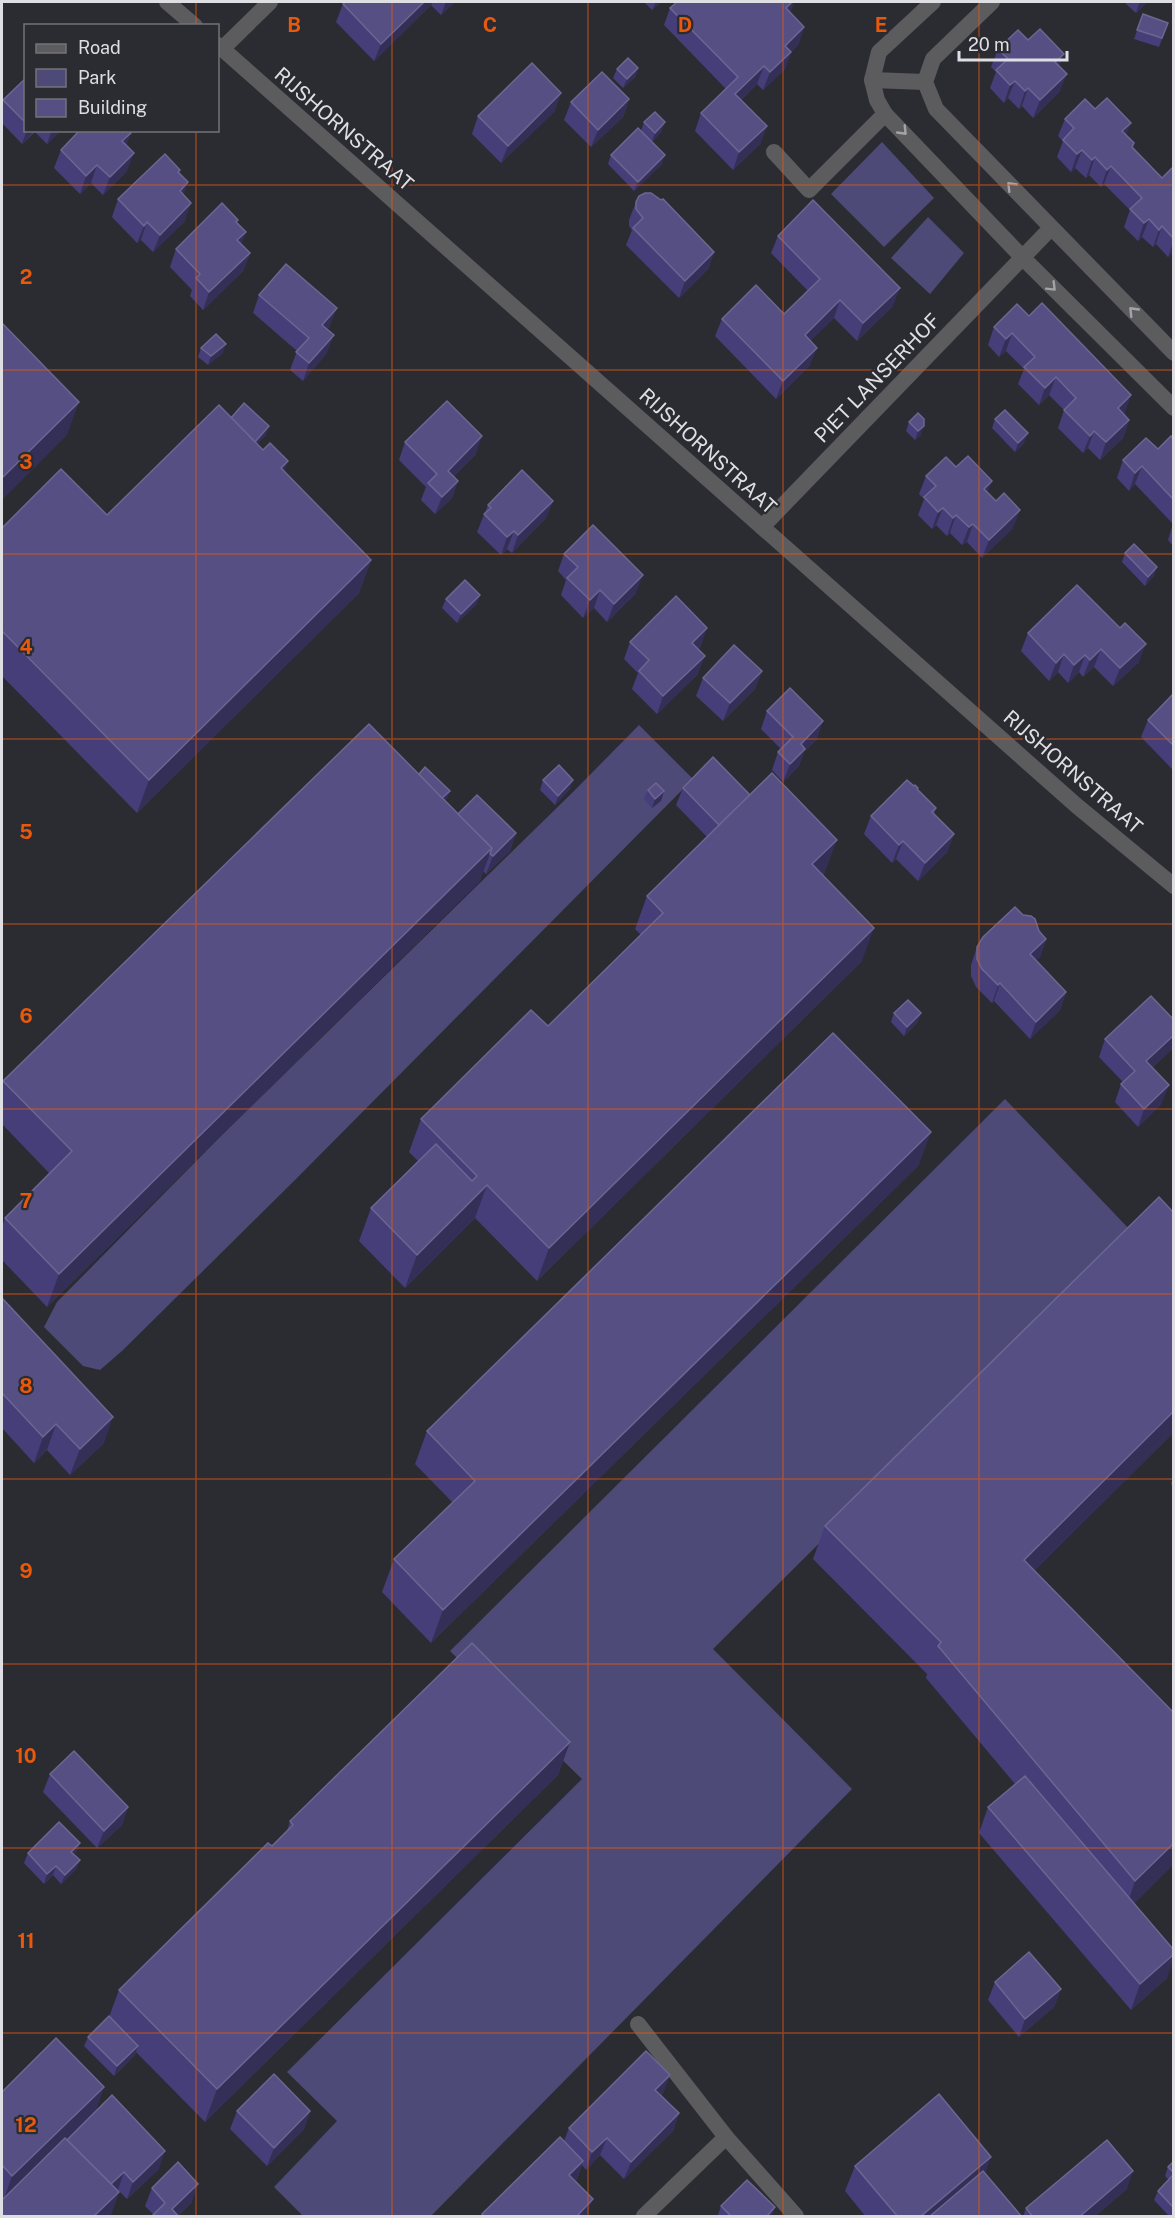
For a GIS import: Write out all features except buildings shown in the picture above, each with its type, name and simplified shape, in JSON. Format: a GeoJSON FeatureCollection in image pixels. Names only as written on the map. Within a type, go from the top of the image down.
{"type":"FeatureCollection","features":[{"type":"Feature","properties":{"kind":"street"},"geometry":{"type":"LineString","coordinates":[[167,2],[193,24]]}},
{"type":"Feature","properties":{"kind":"street"},"geometry":{"type":"LineString","coordinates":[[220,47],[270,2]]}},
{"type":"Feature","properties":{"kind":"street"},"geometry":{"type":"LineString","coordinates":[[933,2],[879,52],[872,80],[877,100],[885,114],[1023,258],[1173,408]]}},
{"type":"Feature","properties":{"kind":"street"},"geometry":{"type":"LineString","coordinates":[[992,2],[933,59],[925,82],[936,109],[1173,353]]}},
{"type":"Feature","properties":{"kind":"street","name":"RIJSHORNSTRAAT"},"geometry":{"type":"LineString","coordinates":[[220,47],[1077,806],[1173,886]]}},
{"type":"Feature","properties":{"kind":"street"},"geometry":{"type":"LineString","coordinates":[[872,80],[925,82]]}},
{"type":"Feature","properties":{"kind":"street"},"geometry":{"type":"LineString","coordinates":[[774,152],[809,190],[885,114]]}},
{"type":"Feature","properties":{"kind":"street","name":"PIET LANSERHOF"},"geometry":{"type":"LineString","coordinates":[[762,527],[1051,228]]}},
{"type":"Feature","properties":{"kind":"street"},"geometry":{"type":"LineString","coordinates":[[638,2024],[726,2136],[796,2217]]}},
{"type":"Feature","properties":{"kind":"street"},"geometry":{"type":"LineString","coordinates":[[644,2217],[726,2136]]}},
{"type":"Feature","properties":{"kind":"green space"},"geometry":{"type":"Polygon","coordinates":[[[882,142],[934,198],[884,247],[831,194],[882,142]]]}},
{"type":"Feature","properties":{"kind":"green space"},"geometry":{"type":"Polygon","coordinates":[[[928,217],[964,253],[930,294],[891,258],[928,217]]]}},
{"type":"Feature","properties":{"kind":"green space"},"geometry":{"type":"Polygon","coordinates":[[[639,725],[693,779],[122,1351],[100,1370],[83,1366],[44,1327],[57,1302],[218,1139],[639,725]]]}},
{"type":"Feature","properties":{"kind":"green space"},"geometry":{"type":"Polygon","coordinates":[[[1005,1099],[1132,1232],[713,1649],[852,1789],[431,2216],[303,2216],[274,2187],[337,2121],[287,2072],[582,1779],[450,1651],[1005,1099]]]}}]}
